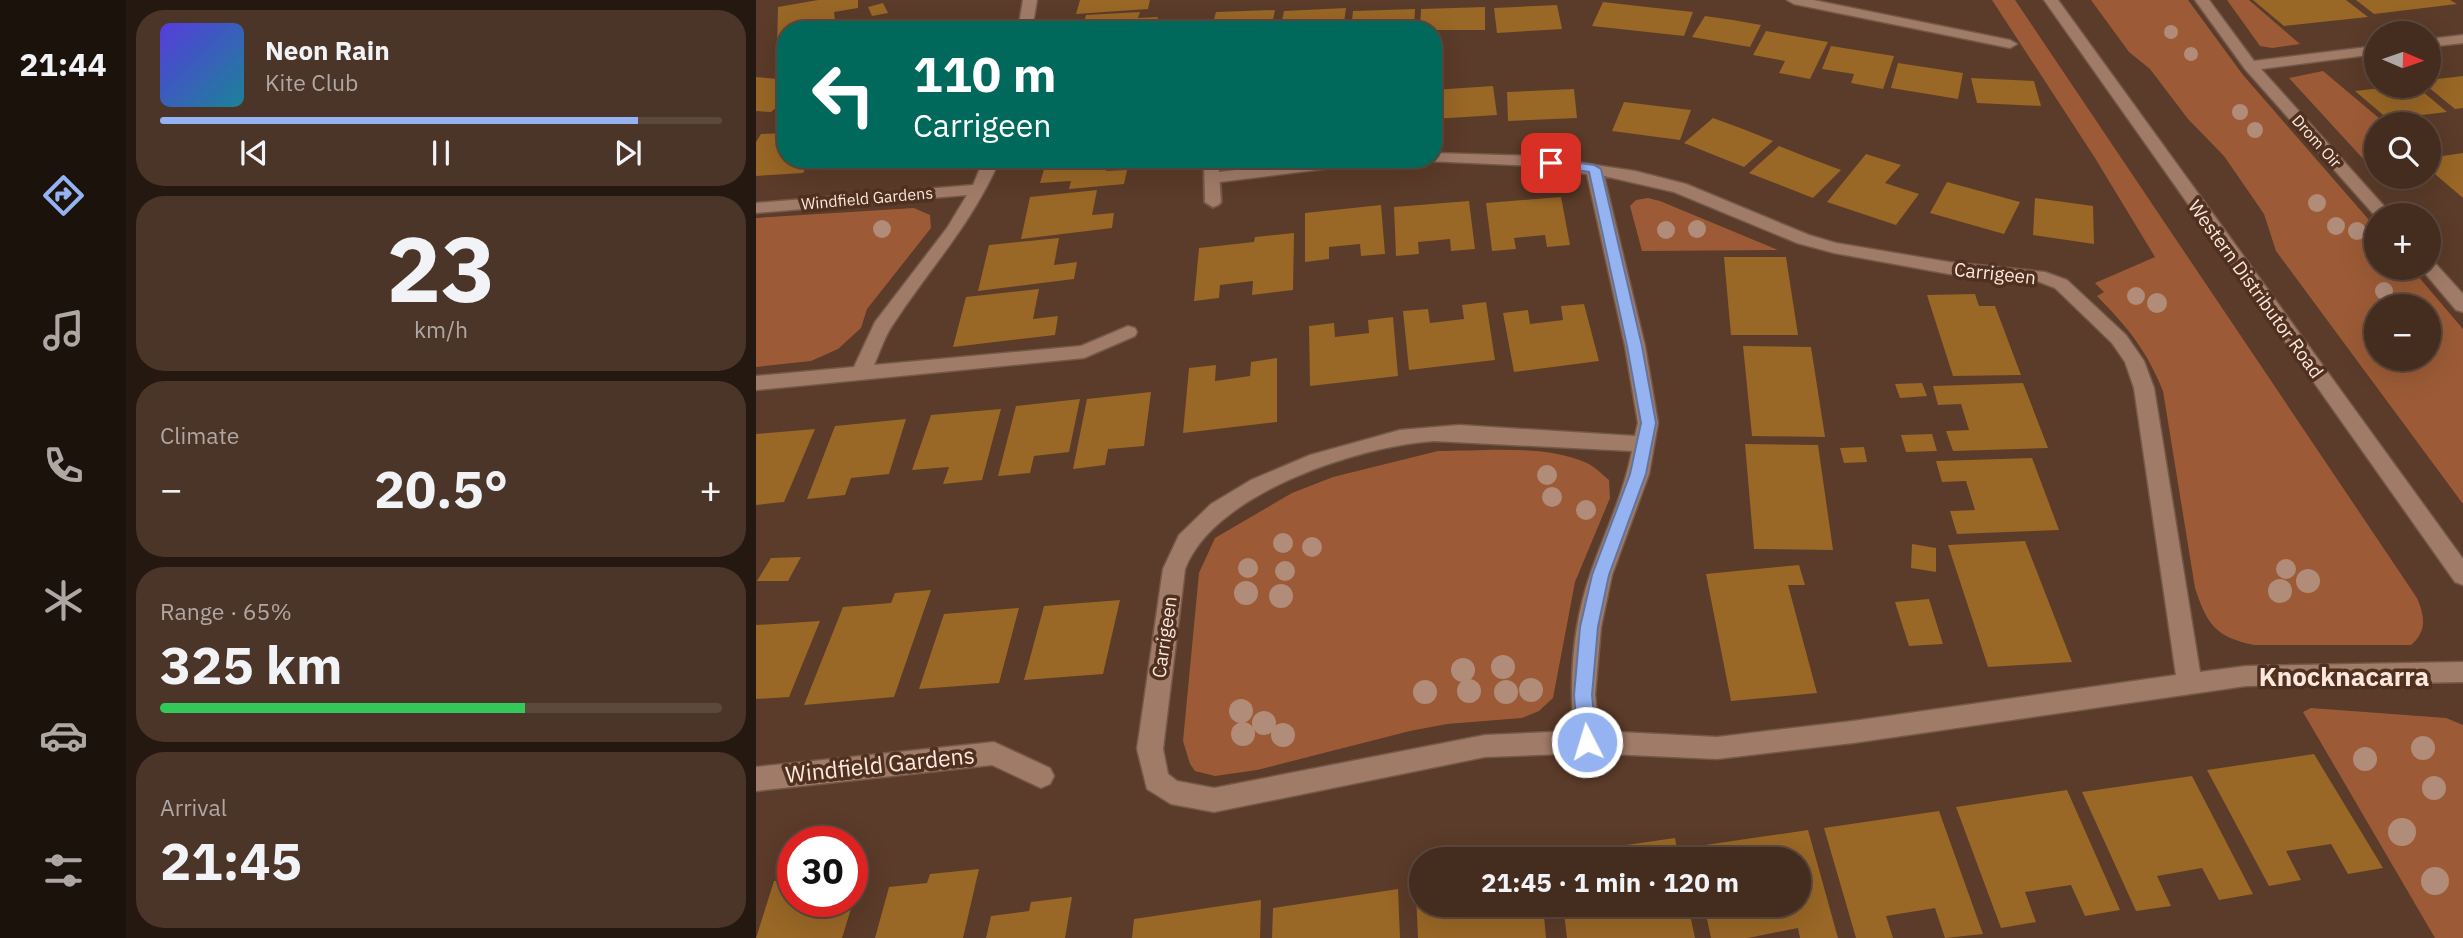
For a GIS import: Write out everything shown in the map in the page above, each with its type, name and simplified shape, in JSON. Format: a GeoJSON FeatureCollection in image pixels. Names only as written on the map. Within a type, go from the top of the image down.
{"type":"FeatureCollection","features":[{"type":"Feature","properties":{"kind":"street"},"geometry":{"type":"LineString","coordinates":[[1026,21],[1030,0]]}},
{"type":"Feature","properties":{"kind":"street"},"geometry":{"type":"LineString","coordinates":[[1794,0],[2010,44]]}},
{"type":"Feature","properties":{"kind":"street"},"geometry":{"type":"LineString","coordinates":[[1837,0],[1849,13]]}},
{"type":"Feature","properties":{"kind":"street","name":"Western Distributor Road"},"geometry":{"type":"LineString","coordinates":[[2051,0],[2463,576]]}},
{"type":"Feature","properties":{"kind":"street","name":"Drom Oir"},"geometry":{"type":"LineString","coordinates":[[2202,0],[2250,66],[2373,203]]}},
{"type":"Feature","properties":{"kind":"street"},"geometry":{"type":"LineString","coordinates":[[2441,42],[2463,39]]}},
{"type":"Feature","properties":{"kind":"street"},"geometry":{"type":"LineString","coordinates":[[2250,66],[2364,52]]}},
{"type":"Feature","properties":{"kind":"street","name":"Carrigeen"},"geometry":{"type":"LineString","coordinates":[[1442,158],[1535,161],[1594,169],[1680,188],[1803,239],[1834,248],[1949,268],[2039,276],[2061,284],[2119,339],[2134,361],[2144,388],[2189,682]]}},
{"type":"Feature","properties":{"kind":"street"},"geometry":{"type":"LineString","coordinates":[[861,372],[882,326],[954,230],[979,189],[988,168]]}},
{"type":"Feature","properties":{"kind":"street"},"geometry":{"type":"LineString","coordinates":[[1212,178],[1291,168]]}},
{"type":"Feature","properties":{"kind":"street"},"geometry":{"type":"LineString","coordinates":[[1587,742],[1583,695],[1591,614],[1601,575],[1630,500],[1646,444],[1648,423],[1646,402],[1594,169]]}},
{"type":"Feature","properties":{"kind":"street","name":"Windfield Gardens"},"geometry":{"type":"LineString","coordinates":[[756,208],[979,189]]}},
{"type":"Feature","properties":{"kind":"street"},"geometry":{"type":"LineString","coordinates":[[2440,280],[2463,306]]}},
{"type":"Feature","properties":{"kind":"street"},"geometry":{"type":"LineString","coordinates":[[756,383],[1084,352],[1128,332]]}},
{"type":"Feature","properties":{"kind":"street","name":"Carrigeen"},"geometry":{"type":"LineString","coordinates":[[1646,444],[1466,432],[1421,434],[1355,449],[1284,474],[1221,507],[1190,534],[1174,569],[1150,749],[1156,781],[1171,792],[1214,800],[1485,746],[1587,742],[1717,748],[1853,732],[2189,682],[2297,673],[2463,672]]}},
{"type":"Feature","properties":{"kind":"street","name":"Windfield Gardens"},"geometry":{"type":"LineString","coordinates":[[756,779],[993,753],[1041,776]]}},
{"type":"Feature","properties":{"kind":"lane"},"geometry":{"type":"LineString","coordinates":[[1211,168],[1213,202]]}},
{"type":"Feature","properties":{"kind":"shaded area"},"geometry":{"type":"Polygon","coordinates":[[[1992,0],[2015,0],[2417,598],[2423,623],[2420,634],[2411,645],[2254,645],[2221,633],[2209,620],[2195,588],[2163,391],[2135,340],[2097,296],[2104,292],[2095,283],[2155,257],[2095,158],[1992,0]]]}},
{"type":"Feature","properties":{"kind":"shaded area"},"geometry":{"type":"Polygon","coordinates":[[[2091,0],[2188,0],[2243,75],[2364,214],[2364,280],[2421,280],[2433,294],[2364,294],[2364,370],[2276,251],[2264,214],[2224,156],[2188,119],[2150,69],[2129,52],[2091,0]]]}},
{"type":"Feature","properties":{"kind":"shaded area"},"geometry":{"type":"Polygon","coordinates":[[[2227,0],[2249,0],[2300,44],[2272,48],[2260,46],[2227,0]]]}},
{"type":"Feature","properties":{"kind":"shaded area"},"geometry":{"type":"Polygon","coordinates":[[[2323,71],[2372,112],[2364,112],[2364,160],[2289,78],[2323,71]]]}},
{"type":"Feature","properties":{"kind":"shaded area"},"geometry":{"type":"Polygon","coordinates":[[[1648,198],[1778,250],[1642,251],[1630,206],[1636,200],[1648,198]]]}},
{"type":"Feature","properties":{"kind":"shaded area"},"geometry":{"type":"Polygon","coordinates":[[[914,208],[930,215],[931,228],[867,309],[861,328],[838,349],[811,361],[756,367],[756,218],[914,208]]]}},
{"type":"Feature","properties":{"kind":"shaded area"},"geometry":{"type":"Polygon","coordinates":[[[2441,303],[2463,329],[2463,504],[2365,371],[2441,371],[2441,303]]]}},
{"type":"Feature","properties":{"kind":"shaded area"},"geometry":{"type":"Polygon","coordinates":[[[1514,450],[1553,453],[1587,463],[1609,480],[1610,498],[1575,582],[1553,698],[1539,711],[1522,718],[1447,724],[1410,731],[1257,770],[1215,776],[1195,771],[1183,741],[1199,573],[1215,538],[1292,493],[1333,477],[1438,451],[1514,450]]]}},
{"type":"Feature","properties":{"kind":"shaded area"},"geometry":{"type":"Polygon","coordinates":[[[2311,708],[2446,718],[2463,725],[2463,938],[2435,938],[2303,712],[2311,708]]]}},
{"type":"Feature","properties":{"kind":"building"},"geometry":{"type":"Polygon","coordinates":[[[818,0],[858,0],[858,8],[834,12],[835,21],[778,21],[778,7],[818,0]]]}},
{"type":"Feature","properties":{"kind":"building"},"geometry":{"type":"Polygon","coordinates":[[[1080,0],[1150,0],[1148,9],[1076,14],[1080,0]]]}},
{"type":"Feature","properties":{"kind":"building"},"geometry":{"type":"Polygon","coordinates":[[[2253,0],[2346,0],[2368,17],[2284,26],[2253,0]]]}},
{"type":"Feature","properties":{"kind":"building"},"geometry":{"type":"Polygon","coordinates":[[[2356,0],[2450,0],[2457,4],[2374,14],[2356,0]]]}},
{"type":"Feature","properties":{"kind":"building"},"geometry":{"type":"Polygon","coordinates":[[[1603,2],[1693,12],[1684,36],[1592,26],[1603,2]]]}},
{"type":"Feature","properties":{"kind":"building"},"geometry":{"type":"Polygon","coordinates":[[[883,3],[888,13],[872,16],[868,7],[883,3]]]}},
{"type":"Feature","properties":{"kind":"building"},"geometry":{"type":"Polygon","coordinates":[[[1557,5],[1562,29],[1497,33],[1494,8],[1557,5]]]}},
{"type":"Feature","properties":{"kind":"building"},"geometry":{"type":"Polygon","coordinates":[[[1485,7],[1485,30],[1442,30],[1442,21],[1420,21],[1421,9],[1485,7]]]}},
{"type":"Feature","properties":{"kind":"building"},"geometry":{"type":"Polygon","coordinates":[[[1346,8],[1344,21],[1282,21],[1284,11],[1346,8]]]}},
{"type":"Feature","properties":{"kind":"building"},"geometry":{"type":"Polygon","coordinates":[[[1415,9],[1414,21],[1352,21],[1353,11],[1415,9]]]}},
{"type":"Feature","properties":{"kind":"building"},"geometry":{"type":"Polygon","coordinates":[[[1275,10],[1273,21],[1214,21],[1216,12],[1275,10]]]}},
{"type":"Feature","properties":{"kind":"building"},"geometry":{"type":"Polygon","coordinates":[[[1140,12],[1138,18],[1158,17],[1157,21],[1084,21],[1086,15],[1140,12]]]}},
{"type":"Feature","properties":{"kind":"building"},"geometry":{"type":"Polygon","coordinates":[[[1705,16],[1761,25],[1750,47],[1692,37],[1705,16]]]}},
{"type":"Feature","properties":{"kind":"building"},"geometry":{"type":"Polygon","coordinates":[[[1766,31],[1828,42],[1810,79],[1779,73],[1785,61],[1753,55],[1766,31]]]}},
{"type":"Feature","properties":{"kind":"building"},"geometry":{"type":"Polygon","coordinates":[[[1831,46],[1894,56],[1883,89],[1851,83],[1854,74],[1822,69],[1831,46]]]}},
{"type":"Feature","properties":{"kind":"building"},"geometry":{"type":"Polygon","coordinates":[[[1898,63],[1963,73],[1958,99],[1891,88],[1898,63]]]}},
{"type":"Feature","properties":{"kind":"building"},"geometry":{"type":"Polygon","coordinates":[[[2463,76],[2463,108],[2455,109],[2441,98],[2441,79],[2463,76]]]}},
{"type":"Feature","properties":{"kind":"building"},"geometry":{"type":"Polygon","coordinates":[[[756,77],[777,79],[777,107],[771,112],[756,111],[756,77]]]}},
{"type":"Feature","properties":{"kind":"building"},"geometry":{"type":"Polygon","coordinates":[[[1971,78],[2034,81],[2041,106],[1977,103],[1971,78]]]}},
{"type":"Feature","properties":{"kind":"building"},"geometry":{"type":"Polygon","coordinates":[[[1493,86],[1497,115],[1442,118],[1442,89],[1493,86]]]}},
{"type":"Feature","properties":{"kind":"building"},"geometry":{"type":"Polygon","coordinates":[[[1574,89],[1577,118],[1508,121],[1507,92],[1574,89]]]}},
{"type":"Feature","properties":{"kind":"building"},"geometry":{"type":"Polygon","coordinates":[[[2364,90],[2364,98],[2430,98],[2447,112],[2380,112],[2355,91],[2364,90]]]}},
{"type":"Feature","properties":{"kind":"building"},"geometry":{"type":"Polygon","coordinates":[[[1624,102],[1691,110],[1680,140],[1612,131],[1624,102]]]}},
{"type":"Feature","properties":{"kind":"building"},"geometry":{"type":"Polygon","coordinates":[[[1713,118],[1773,141],[1744,167],[1684,143],[1713,118]]]}},
{"type":"Feature","properties":{"kind":"building"},"geometry":{"type":"Polygon","coordinates":[[[777,133],[777,168],[806,168],[803,173],[756,176],[756,142],[761,134],[777,133]]]}},
{"type":"Feature","properties":{"kind":"building"},"geometry":{"type":"Polygon","coordinates":[[[1779,146],[1841,170],[1813,198],[1749,173],[1779,146]]]}},
{"type":"Feature","properties":{"kind":"building"},"geometry":{"type":"Polygon","coordinates":[[[2463,153],[2463,198],[2441,179],[2441,156],[2463,153]]]}},
{"type":"Feature","properties":{"kind":"building"},"geometry":{"type":"Polygon","coordinates":[[[1866,154],[1901,165],[1885,183],[1919,194],[1896,225],[1827,202],[1866,154]]]}},
{"type":"Feature","properties":{"kind":"building"},"geometry":{"type":"Polygon","coordinates":[[[1044,168],[1127,170],[1124,184],[1069,189],[1071,181],[1040,183],[1044,168]]]}},
{"type":"Feature","properties":{"kind":"building"},"geometry":{"type":"Polygon","coordinates":[[[1947,182],[2020,202],[2004,234],[1930,213],[1947,182]]]}},
{"type":"Feature","properties":{"kind":"building"},"geometry":{"type":"Polygon","coordinates":[[[1097,190],[1092,215],[1114,213],[1112,228],[1021,239],[1030,197],[1097,190]]]}},
{"type":"Feature","properties":{"kind":"building"},"geometry":{"type":"Polygon","coordinates":[[[1561,197],[1570,245],[1547,247],[1545,235],[1514,238],[1516,249],[1492,251],[1486,203],[1561,197]]]}},
{"type":"Feature","properties":{"kind":"building"},"geometry":{"type":"Polygon","coordinates":[[[2035,198],[2093,206],[2094,244],[2033,235],[2035,198]]]}},
{"type":"Feature","properties":{"kind":"building"},"geometry":{"type":"Polygon","coordinates":[[[1469,201],[1475,249],[1451,251],[1450,239],[1418,242],[1419,254],[1396,256],[1394,207],[1469,201]]]}},
{"type":"Feature","properties":{"kind":"building"},"geometry":{"type":"Polygon","coordinates":[[[1381,205],[1385,254],[1361,256],[1360,244],[1329,247],[1329,259],[1305,262],[1305,213],[1381,205]]]}},
{"type":"Feature","properties":{"kind":"building"},"geometry":{"type":"Polygon","coordinates":[[[1294,233],[1293,290],[1252,295],[1253,281],[1220,285],[1219,298],[1194,301],[1199,248],[1254,242],[1255,237],[1294,233]]]}},
{"type":"Feature","properties":{"kind":"building"},"geometry":{"type":"Polygon","coordinates":[[[1059,238],[1054,265],[1077,262],[1074,279],[978,291],[989,245],[1059,238]]]}},
{"type":"Feature","properties":{"kind":"building"},"geometry":{"type":"Polygon","coordinates":[[[1724,257],[1786,257],[1798,335],[1731,335],[1724,257]]]}},
{"type":"Feature","properties":{"kind":"building"},"geometry":{"type":"Polygon","coordinates":[[[1039,289],[1033,319],[1058,316],[1055,335],[953,347],[966,297],[1039,289]]]}},
{"type":"Feature","properties":{"kind":"building"},"geometry":{"type":"Polygon","coordinates":[[[1975,294],[1979,306],[1995,306],[2021,375],[1953,376],[1927,295],[1975,294]]]}},
{"type":"Feature","properties":{"kind":"building"},"geometry":{"type":"Polygon","coordinates":[[[1486,302],[1495,360],[1409,370],[1403,311],[1428,309],[1430,323],[1464,319],[1462,305],[1486,302]]]}},
{"type":"Feature","properties":{"kind":"building"},"geometry":{"type":"Polygon","coordinates":[[[1584,304],[1599,361],[1514,372],[1503,313],[1528,310],[1530,324],[1563,320],[1561,306],[1584,304]]]}},
{"type":"Feature","properties":{"kind":"building"},"geometry":{"type":"Polygon","coordinates":[[[1393,317],[1398,376],[1310,386],[1309,326],[1334,323],[1335,337],[1369,333],[1368,320],[1393,317]]]}},
{"type":"Feature","properties":{"kind":"building"},"geometry":{"type":"Polygon","coordinates":[[[1743,346],[1811,347],[1825,437],[1752,436],[1743,346]]]}},
{"type":"Feature","properties":{"kind":"building"},"geometry":{"type":"Polygon","coordinates":[[[1277,358],[1277,422],[1183,433],[1189,368],[1216,365],[1215,381],[1250,376],[1251,362],[1277,358]]]}},
{"type":"Feature","properties":{"kind":"building"},"geometry":{"type":"Polygon","coordinates":[[[1922,383],[1927,396],[1900,398],[1895,384],[1922,383]]]}},
{"type":"Feature","properties":{"kind":"building"},"geometry":{"type":"Polygon","coordinates":[[[2023,383],[2048,448],[1953,451],[1946,431],[1969,430],[1961,404],[1938,405],[1933,386],[2023,383]]]}},
{"type":"Feature","properties":{"kind":"building"},"geometry":{"type":"Polygon","coordinates":[[[1151,392],[1144,446],[1108,449],[1105,465],[1073,469],[1087,399],[1151,392]]]}},
{"type":"Feature","properties":{"kind":"building"},"geometry":{"type":"Polygon","coordinates":[[[1080,399],[1069,452],[1034,456],[1030,473],[998,476],[1016,406],[1080,399]]]}},
{"type":"Feature","properties":{"kind":"building"},"geometry":{"type":"Polygon","coordinates":[[[1001,409],[982,480],[943,484],[949,467],[912,470],[931,415],[1001,409]]]}},
{"type":"Feature","properties":{"kind":"building"},"geometry":{"type":"Polygon","coordinates":[[[906,419],[889,474],[851,478],[845,495],[807,499],[835,426],[906,419]]]}},
{"type":"Feature","properties":{"kind":"building"},"geometry":{"type":"Polygon","coordinates":[[[815,429],[784,502],[756,505],[756,434],[815,429]]]}},
{"type":"Feature","properties":{"kind":"building"},"geometry":{"type":"Polygon","coordinates":[[[1932,434],[1937,451],[1906,452],[1901,435],[1932,434]]]}},
{"type":"Feature","properties":{"kind":"building"},"geometry":{"type":"Polygon","coordinates":[[[1745,444],[1818,445],[1833,550],[1754,549],[1745,444]]]}},
{"type":"Feature","properties":{"kind":"building"},"geometry":{"type":"Polygon","coordinates":[[[1864,447],[1867,462],[1844,463],[1840,448],[1864,447]]]}},
{"type":"Feature","properties":{"kind":"building"},"geometry":{"type":"Polygon","coordinates":[[[2032,458],[2059,530],[1957,534],[1950,511],[1975,510],[1966,481],[1942,482],[1936,461],[2032,458]]]}},
{"type":"Feature","properties":{"kind":"building"},"geometry":{"type":"Polygon","coordinates":[[[2025,541],[2072,662],[1988,667],[1948,545],[2025,541]]]}},
{"type":"Feature","properties":{"kind":"building"},"geometry":{"type":"Polygon","coordinates":[[[1912,544],[1936,548],[1936,572],[1911,568],[1912,544]]]}},
{"type":"Feature","properties":{"kind":"building"},"geometry":{"type":"Polygon","coordinates":[[[801,557],[788,581],[757,581],[771,558],[801,557]]]}},
{"type":"Feature","properties":{"kind":"building"},"geometry":{"type":"Polygon","coordinates":[[[1799,565],[1805,585],[1788,585],[1817,693],[1731,701],[1706,574],[1799,565]]]}},
{"type":"Feature","properties":{"kind":"building"},"geometry":{"type":"Polygon","coordinates":[[[931,590],[894,697],[804,705],[843,607],[891,603],[895,593],[931,590]]]}},
{"type":"Feature","properties":{"kind":"building"},"geometry":{"type":"Polygon","coordinates":[[[1929,599],[1943,644],[1909,646],[1895,602],[1929,599]]]}},
{"type":"Feature","properties":{"kind":"building"},"geometry":{"type":"Polygon","coordinates":[[[1120,600],[1103,674],[1024,680],[1044,606],[1120,600]]]}},
{"type":"Feature","properties":{"kind":"building"},"geometry":{"type":"Polygon","coordinates":[[[1019,608],[999,683],[919,689],[944,614],[1019,608]]]}},
{"type":"Feature","properties":{"kind":"building"},"geometry":{"type":"Polygon","coordinates":[[[820,621],[789,697],[756,699],[756,625],[820,621]]]}},
{"type":"Feature","properties":{"kind":"building"},"geometry":{"type":"Polygon","coordinates":[[[2314,754],[2383,868],[2348,874],[2331,844],[2286,851],[2301,880],[2269,886],[2207,770],[2314,754]]]}},
{"type":"Feature","properties":{"kind":"building"},"geometry":{"type":"Polygon","coordinates":[[[2192,776],[2253,894],[2219,900],[2202,868],[2157,876],[2171,906],[2136,911],[2082,792],[2192,776]]]}},
{"type":"Feature","properties":{"kind":"building"},"geometry":{"type":"Polygon","coordinates":[[[2067,790],[2120,910],[2085,916],[2071,885],[2025,892],[2036,922],[2001,928],[1956,807],[2067,790]]]}},
{"type":"Feature","properties":{"kind":"building"},"geometry":{"type":"Polygon","coordinates":[[[1939,811],[1983,934],[1945,938],[1935,908],[1886,916],[1893,938],[1856,938],[1824,828],[1939,811]]]}},
{"type":"Feature","properties":{"kind":"building"},"geometry":{"type":"Polygon","coordinates":[[[1808,830],[1838,938],[1800,938],[1798,928],[1748,938],[1711,938],[1707,917],[1811,917],[1811,847],[1692,847],[1808,830]]]}},
{"type":"Feature","properties":{"kind":"building"},"geometry":{"type":"Polygon","coordinates":[[[1675,838],[1677,847],[1613,847],[1675,838]]]}},
{"type":"Feature","properties":{"kind":"building"},"geometry":{"type":"Polygon","coordinates":[[[979,869],[963,938],[875,938],[889,887],[927,883],[930,874],[979,869]]]}},
{"type":"Feature","properties":{"kind":"building"},"geometry":{"type":"Polygon","coordinates":[[[774,881],[777,881],[777,917],[848,917],[842,938],[756,938],[774,881]]]}},
{"type":"Feature","properties":{"kind":"building"},"geometry":{"type":"Polygon","coordinates":[[[1398,889],[1400,938],[1272,938],[1273,908],[1398,889]]]}},
{"type":"Feature","properties":{"kind":"building"},"geometry":{"type":"Polygon","coordinates":[[[1072,897],[1065,938],[986,938],[991,916],[1029,911],[1031,902],[1072,897]]]}},
{"type":"Feature","properties":{"kind":"building"},"geometry":{"type":"Polygon","coordinates":[[[1261,900],[1260,938],[1132,938],[1134,919],[1261,900]]]}},
{"type":"Feature","properties":{"kind":"building"},"geometry":{"type":"Polygon","coordinates":[[[1417,917],[1544,917],[1546,938],[1418,938],[1417,917]]]}},
{"type":"Feature","properties":{"kind":"building"},"geometry":{"type":"Polygon","coordinates":[[[1564,917],[1691,917],[1695,938],[1567,938],[1564,917]]]}},
{"type":"Feature","properties":{"kind":"district","name":"Knocknacarra"},"geometry":{"type":"Point","coordinates":[2344,677]}},
{"type":"Feature","properties":{"kind":"route"},"geometry":{"type":"LineString","coordinates":[[1551,163],[1594,169],[1635,346],[1648,423],[1638,474],[1601,575],[1589,627],[1583,695],[1587,742]]}}]}
